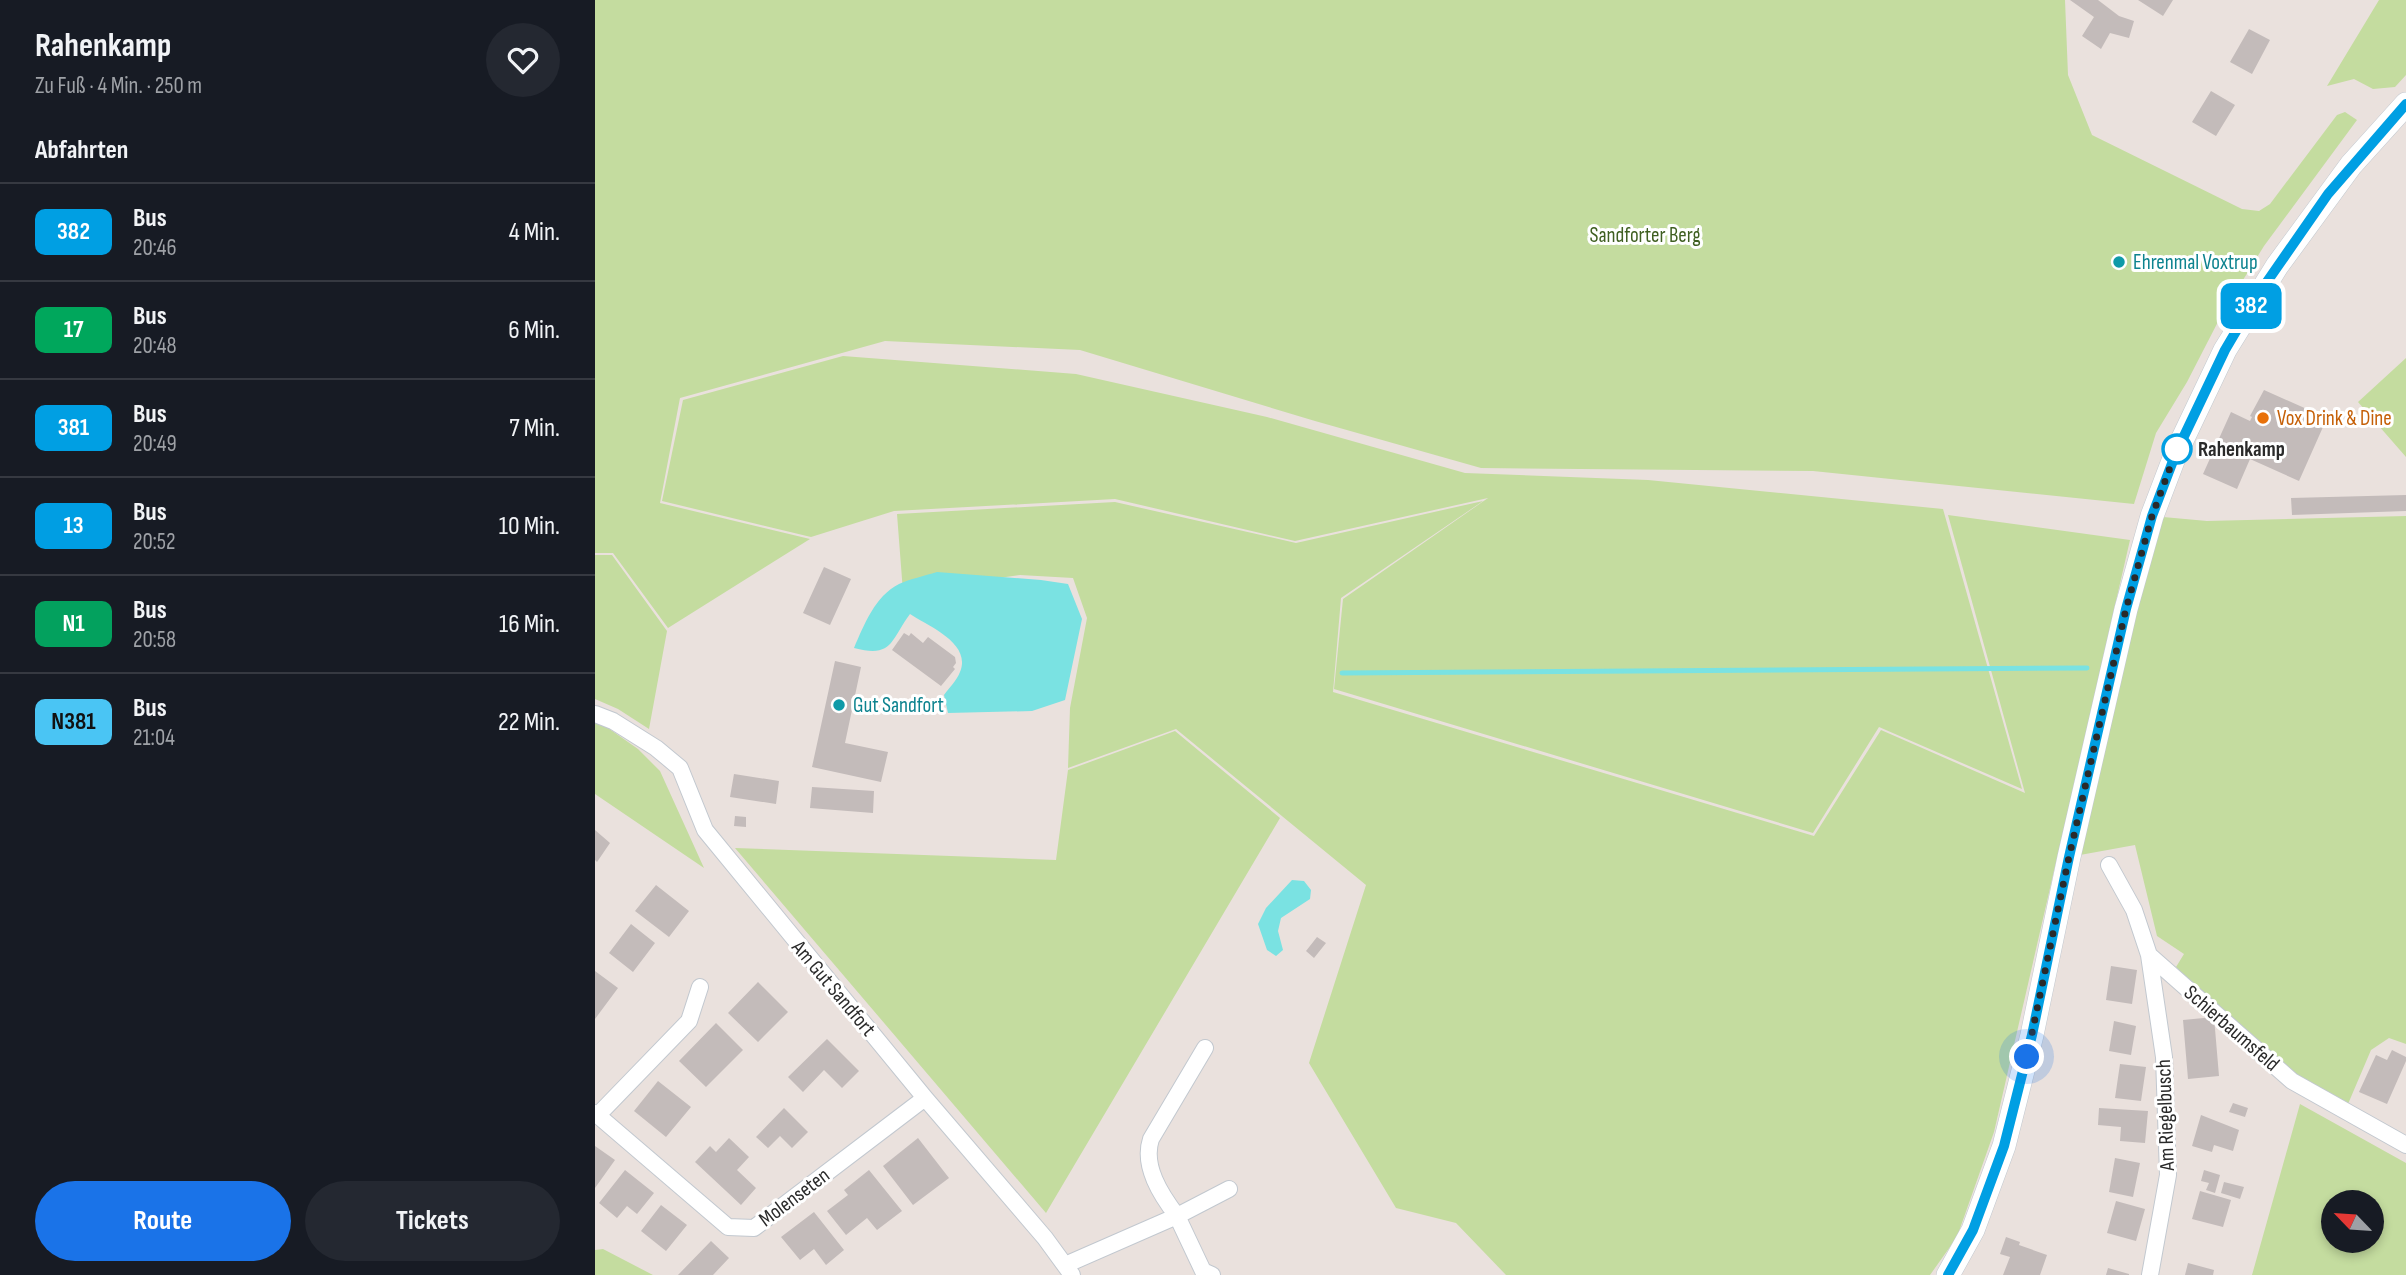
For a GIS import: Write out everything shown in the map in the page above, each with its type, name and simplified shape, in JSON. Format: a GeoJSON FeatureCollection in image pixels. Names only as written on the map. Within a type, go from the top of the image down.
{"type":"FeatureCollection","features":[{"type":"Feature","properties":{"kind":"street"},"geometry":{"type":"LineString","coordinates":[[1948,1275],[1973,1230],[2004,1146],[2032,1035],[2069,857],[2126,609],[2152,516],[2176,453],[2225,350],[2270,276],[2344,174],[2406,104]]}},
{"type":"Feature","properties":{"kind":"street","name":"Am Gut Sandfort"},"geometry":{"type":"LineString","coordinates":[[595,713],[656,748],[680,768],[705,830],[1069,1270]]}},
{"type":"Feature","properties":{"kind":"street"},"geometry":{"type":"LineString","coordinates":[[2109,864],[2134,910],[2149,955]]}},
{"type":"Feature","properties":{"kind":"street","name":"Schierbaumsfeld"},"geometry":{"type":"LineString","coordinates":[[2149,955],[2293,1081],[2406,1144]]}},
{"type":"Feature","properties":{"kind":"street","name":"Am Riegelbusch"},"geometry":{"type":"LineString","coordinates":[[2149,955],[2164,1057],[2168,1175],[2150,1275]]}},
{"type":"Feature","properties":{"kind":"street","name":"Molenseten"},"geometry":{"type":"LineString","coordinates":[[700,987],[689,1021],[597,1114],[728,1227],[754,1228],[925,1098]]}},
{"type":"Feature","properties":{"kind":"street"},"geometry":{"type":"LineString","coordinates":[[1205,1048],[1151,1139],[1147,1151],[1148,1162],[1165,1200],[1177,1216],[1203,1271],[1212,1275]]}},
{"type":"Feature","properties":{"kind":"street"},"geometry":{"type":"LineString","coordinates":[[1069,1270],[1229,1189]]}},
{"type":"Feature","properties":{"kind":"green space","name":"Sandforter Berg"},"geometry":{"type":"Polygon","coordinates":[[[595,0],[2065,0],[2068,75],[2092,135],[2242,209],[2259,211],[2270,204],[2337,115],[2345,112],[2357,120],[2264,246],[2222,314],[2187,382],[2156,433],[2134,504],[1813,471],[1481,468],[1080,350],[885,341],[680,398],[660,503],[810,539],[668,628],[613,553],[595,553],[595,0]]]}},
{"type":"Feature","properties":{"kind":"green space"},"geometry":{"type":"Polygon","coordinates":[[[2379,0],[2406,0],[2406,75],[2395,87],[2373,89],[2354,79],[2327,86],[2379,0]]]}},
{"type":"Feature","properties":{"kind":"green space"},"geometry":{"type":"Polygon","coordinates":[[[843,356],[1076,374],[1267,417],[1465,473],[1648,480],[1943,509],[2022,789],[1879,727],[1813,833],[1334,689],[1343,599],[1488,498],[1295,541],[1115,499],[894,511],[811,537],[662,501],[683,400],[843,356]]]}},
{"type":"Feature","properties":{"kind":"green space"},"geometry":{"type":"Polygon","coordinates":[[[2406,358],[2406,457],[2358,402],[2406,358]]]}},
{"type":"Feature","properties":{"kind":"green space"},"geometry":{"type":"Polygon","coordinates":[[[1483,501],[1341,598],[1333,692],[1814,836],[1881,730],[2025,793],[1948,515],[2130,540],[1994,1132],[1957,1237],[1930,1275],[1506,1275],[1456,1223],[1396,1208],[1309,1063],[1366,885],[1176,729],[1068,768],[1070,708],[1087,618],[1073,578],[1020,575],[903,592],[897,514],[1115,502],[1296,543],[1483,501]]]}},
{"type":"Feature","properties":{"kind":"green space"},"geometry":{"type":"Polygon","coordinates":[[[2152,516],[2207,521],[2406,516],[2406,1044],[2389,1038],[2371,1050],[2348,1104],[2292,1081],[2176,967],[2184,954],[2157,936],[2135,845],[2069,857],[2152,516]]]}},
{"type":"Feature","properties":{"kind":"green space"},"geometry":{"type":"Polygon","coordinates":[[[595,555],[612,555],[667,631],[649,729],[618,709],[595,699],[595,555]]]}},
{"type":"Feature","properties":{"kind":"green space"},"geometry":{"type":"Polygon","coordinates":[[[595,723],[608,728],[638,749],[660,771],[704,868],[595,794],[595,723]]]}},
{"type":"Feature","properties":{"kind":"green space"},"geometry":{"type":"Polygon","coordinates":[[[1175,731],[1280,818],[1046,1213],[735,848],[1056,860],[1068,770],[1175,731]]]}},
{"type":"Feature","properties":{"kind":"green space"},"geometry":{"type":"Polygon","coordinates":[[[2300,1104],[2406,1163],[2406,1275],[2252,1275],[2300,1104]]]}},
{"type":"Feature","properties":{"kind":"green space"},"geometry":{"type":"Polygon","coordinates":[[[603,1249],[653,1275],[595,1275],[595,1250],[603,1249]]]}},
{"type":"Feature","properties":{"kind":"water"},"geometry":{"type":"Polygon","coordinates":[[[937,572],[1068,584],[1082,619],[1065,700],[1032,711],[948,713],[944,695],[960,672],[960,652],[937,630],[910,614],[884,649],[867,651],[854,648],[871,612],[883,596],[899,584],[937,572]]]}},
{"type":"Feature","properties":{"kind":"water"},"geometry":{"type":"Polygon","coordinates":[[[1292,880],[1304,881],[1311,890],[1310,899],[1281,918],[1278,931],[1283,950],[1276,956],[1267,950],[1258,924],[1266,908],[1292,880]]]}},
{"type":"Feature","properties":{"kind":"building"},"geometry":{"type":"Polygon","coordinates":[[[2070,0],[2098,0],[2119,16],[2134,21],[2129,38],[2110,33],[2101,49],[2082,36],[2094,17],[2070,0]]]}},
{"type":"Feature","properties":{"kind":"building"},"geometry":{"type":"Polygon","coordinates":[[[2138,0],[2173,0],[2163,16],[2138,0]]]}},
{"type":"Feature","properties":{"kind":"building"},"geometry":{"type":"Polygon","coordinates":[[[2249,29],[2270,40],[2252,74],[2230,62],[2249,29]]]}},
{"type":"Feature","properties":{"kind":"building"},"geometry":{"type":"Polygon","coordinates":[[[2211,91],[2235,105],[2216,136],[2192,122],[2211,91]]]}},
{"type":"Feature","properties":{"kind":"building"},"geometry":{"type":"Polygon","coordinates":[[[2264,390],[2327,418],[2299,481],[2250,459],[2237,489],[2203,474],[2231,412],[2250,421],[2264,390]]]}},
{"type":"Feature","properties":{"kind":"building"},"geometry":{"type":"Polygon","coordinates":[[[2406,495],[2406,511],[2292,515],[2291,498],[2406,495]]]}},
{"type":"Feature","properties":{"kind":"building"},"geometry":{"type":"Polygon","coordinates":[[[824,567],[851,579],[830,625],[803,613],[824,567]]]}},
{"type":"Feature","properties":{"kind":"building"},"geometry":{"type":"Polygon","coordinates":[[[904,633],[909,636],[911,633],[923,643],[928,637],[955,657],[955,669],[941,686],[892,650],[904,633]]]}},
{"type":"Feature","properties":{"kind":"building","name":"Gut Sandfort"},"geometry":{"type":"Polygon","coordinates":[[[835,661],[861,667],[845,743],[888,752],[881,782],[812,767],[835,661]]]}},
{"type":"Feature","properties":{"kind":"building"},"geometry":{"type":"Polygon","coordinates":[[[734,774],[779,781],[776,804],[730,797],[734,774]]]}},
{"type":"Feature","properties":{"kind":"building"},"geometry":{"type":"Polygon","coordinates":[[[812,787],[874,791],[873,813],[810,808],[812,787]]]}},
{"type":"Feature","properties":{"kind":"building"},"geometry":{"type":"Polygon","coordinates":[[[735,816],[746,817],[746,827],[734,826],[735,816]]]}},
{"type":"Feature","properties":{"kind":"building"},"geometry":{"type":"Polygon","coordinates":[[[595,830],[610,843],[597,862],[595,860],[595,830]]]}},
{"type":"Feature","properties":{"kind":"building"},"geometry":{"type":"Polygon","coordinates":[[[656,885],[689,911],[669,937],[635,911],[656,885]]]}},
{"type":"Feature","properties":{"kind":"building"},"geometry":{"type":"Polygon","coordinates":[[[631,924],[655,943],[633,972],[609,953],[631,924]]]}},
{"type":"Feature","properties":{"kind":"building"},"geometry":{"type":"Polygon","coordinates":[[[1317,937],[1326,943],[1314,958],[1306,951],[1317,937]]]}},
{"type":"Feature","properties":{"kind":"building"},"geometry":{"type":"Polygon","coordinates":[[[2111,966],[2137,970],[2132,1004],[2106,1000],[2111,966]]]}},
{"type":"Feature","properties":{"kind":"building"},"geometry":{"type":"Polygon","coordinates":[[[595,971],[618,988],[595,1019],[595,971]]]}},
{"type":"Feature","properties":{"kind":"building"},"geometry":{"type":"Polygon","coordinates":[[[758,982],[788,1012],[758,1042],[728,1013],[758,982]]]}},
{"type":"Feature","properties":{"kind":"building"},"geometry":{"type":"Polygon","coordinates":[[[2214,1017],[2219,1076],[2188,1079],[2183,1020],[2214,1017]]]}},
{"type":"Feature","properties":{"kind":"building"},"geometry":{"type":"Polygon","coordinates":[[[2114,1021],[2136,1026],[2131,1055],[2109,1051],[2114,1021]]]}},
{"type":"Feature","properties":{"kind":"building"},"geometry":{"type":"Polygon","coordinates":[[[716,1023],[743,1050],[706,1087],[679,1061],[716,1023]]]}},
{"type":"Feature","properties":{"kind":"building"},"geometry":{"type":"Polygon","coordinates":[[[827,1039],[859,1071],[842,1088],[824,1070],[803,1092],[788,1077],[827,1039]]]}},
{"type":"Feature","properties":{"kind":"building"},"geometry":{"type":"Polygon","coordinates":[[[2392,1050],[2406,1057],[2406,1061],[2387,1104],[2359,1092],[2376,1055],[2387,1060],[2392,1050]]]}},
{"type":"Feature","properties":{"kind":"building"},"geometry":{"type":"Polygon","coordinates":[[[2120,1064],[2146,1067],[2141,1101],[2115,1098],[2120,1064]]]}},
{"type":"Feature","properties":{"kind":"building"},"geometry":{"type":"Polygon","coordinates":[[[658,1081],[691,1107],[666,1137],[634,1111],[658,1081]]]}},
{"type":"Feature","properties":{"kind":"building"},"geometry":{"type":"Polygon","coordinates":[[[2233,1103],[2248,1108],[2245,1117],[2229,1112],[2233,1103]]]}},
{"type":"Feature","properties":{"kind":"building"},"geometry":{"type":"Polygon","coordinates":[[[784,1108],[808,1132],[792,1148],[780,1136],[768,1148],[756,1137],[784,1108]]]}},
{"type":"Feature","properties":{"kind":"building"},"geometry":{"type":"Polygon","coordinates":[[[2099,1108],[2148,1111],[2145,1143],[2120,1141],[2121,1127],[2098,1125],[2099,1108]]]}},
{"type":"Feature","properties":{"kind":"building"},"geometry":{"type":"Polygon","coordinates":[[[2201,1115],[2239,1130],[2233,1151],[2214,1145],[2212,1152],[2192,1146],[2201,1115]]]}},
{"type":"Feature","properties":{"kind":"building"},"geometry":{"type":"Polygon","coordinates":[[[729,1138],[749,1157],[737,1170],[756,1188],[741,1205],[695,1162],[710,1146],[716,1152],[729,1138]]]}},
{"type":"Feature","properties":{"kind":"building"},"geometry":{"type":"Polygon","coordinates":[[[918,1138],[949,1178],[913,1205],[883,1166],[918,1138]]]}},
{"type":"Feature","properties":{"kind":"building"},"geometry":{"type":"Polygon","coordinates":[[[595,1146],[615,1160],[595,1188],[595,1146]]]}},
{"type":"Feature","properties":{"kind":"building"},"geometry":{"type":"Polygon","coordinates":[[[2115,1158],[2140,1163],[2133,1197],[2109,1192],[2115,1158]]]}},
{"type":"Feature","properties":{"kind":"building"},"geometry":{"type":"Polygon","coordinates":[[[625,1170],[654,1193],[637,1214],[627,1206],[617,1218],[599,1203],[625,1170]]]}},
{"type":"Feature","properties":{"kind":"building"},"geometry":{"type":"Polygon","coordinates":[[[869,1170],[902,1211],[877,1230],[867,1218],[846,1235],[827,1211],[848,1195],[844,1190],[869,1170]]]}},
{"type":"Feature","properties":{"kind":"building"},"geometry":{"type":"Polygon","coordinates":[[[2204,1170],[2220,1175],[2215,1193],[2206,1190],[2209,1183],[2201,1181],[2204,1170]]]}},
{"type":"Feature","properties":{"kind":"building"},"geometry":{"type":"Polygon","coordinates":[[[2224,1182],[2244,1187],[2240,1199],[2221,1193],[2224,1182]]]}},
{"type":"Feature","properties":{"kind":"building"},"geometry":{"type":"Polygon","coordinates":[[[2200,1191],[2231,1200],[2223,1227],[2192,1219],[2200,1191]]]}},
{"type":"Feature","properties":{"kind":"building"},"geometry":{"type":"Polygon","coordinates":[[[2116,1201],[2145,1209],[2136,1241],[2107,1233],[2116,1201]]]}},
{"type":"Feature","properties":{"kind":"building"},"geometry":{"type":"Polygon","coordinates":[[[661,1205],[687,1225],[666,1251],[641,1231],[661,1205]]]}},
{"type":"Feature","properties":{"kind":"building"},"geometry":{"type":"Polygon","coordinates":[[[814,1212],[844,1250],[826,1265],[814,1249],[800,1260],[781,1237],[814,1212]]]}},
{"type":"Feature","properties":{"kind":"building"},"geometry":{"type":"Polygon","coordinates":[[[2006,1237],[2047,1255],[2040,1275],[2003,1275],[2010,1257],[2000,1254],[2006,1237]]]}},
{"type":"Feature","properties":{"kind":"building"},"geometry":{"type":"Polygon","coordinates":[[[711,1241],[729,1258],[713,1275],[678,1275],[711,1241]]]}},
{"type":"Feature","properties":{"kind":"building"},"geometry":{"type":"Polygon","coordinates":[[[2188,1263],[2214,1270],[2213,1275],[2185,1275],[2188,1263]]]}},
{"type":"Feature","properties":{"kind":"building"},"geometry":{"type":"Polygon","coordinates":[[[2108,1268],[2129,1274],[2129,1275],[2106,1275],[2108,1268]]]}},
{"type":"Feature","properties":{"kind":"waterway"},"geometry":{"type":"LineString","coordinates":[[1342,673],[2087,668]]}},
{"type":"Feature","properties":{"kind":"bus line","name":"382"},"geometry":{"type":"LineString","coordinates":[[1948,1275],[1973,1230],[2004,1146],[2032,1035],[2069,857],[2126,609],[2152,516],[2176,453],[2225,350],[2255,299],[2328,194],[2406,104]]}},
{"type":"Feature","properties":{"kind":"place","name":"Ehrenmal Voxtrup"},"geometry":{"type":"Point","coordinates":[2119,262]}},
{"type":"Feature","properties":{"kind":"place","name":"Vox Drink & Dine"},"geometry":{"type":"Point","coordinates":[2263,418]}},
{"type":"Feature","properties":{"kind":"place","name":"Rahenkamp"},"geometry":{"type":"Point","coordinates":[2177,449]}},
{"type":"Feature","properties":{"kind":"place","name":"Gut Sandfort"},"geometry":{"type":"Point","coordinates":[839,705]}},
{"type":"Feature","properties":{"kind":"route"},"geometry":{"type":"LineString","coordinates":[[2027,1057],[2069,857],[2126,609],[2152,516],[2177,449]]}}]}
